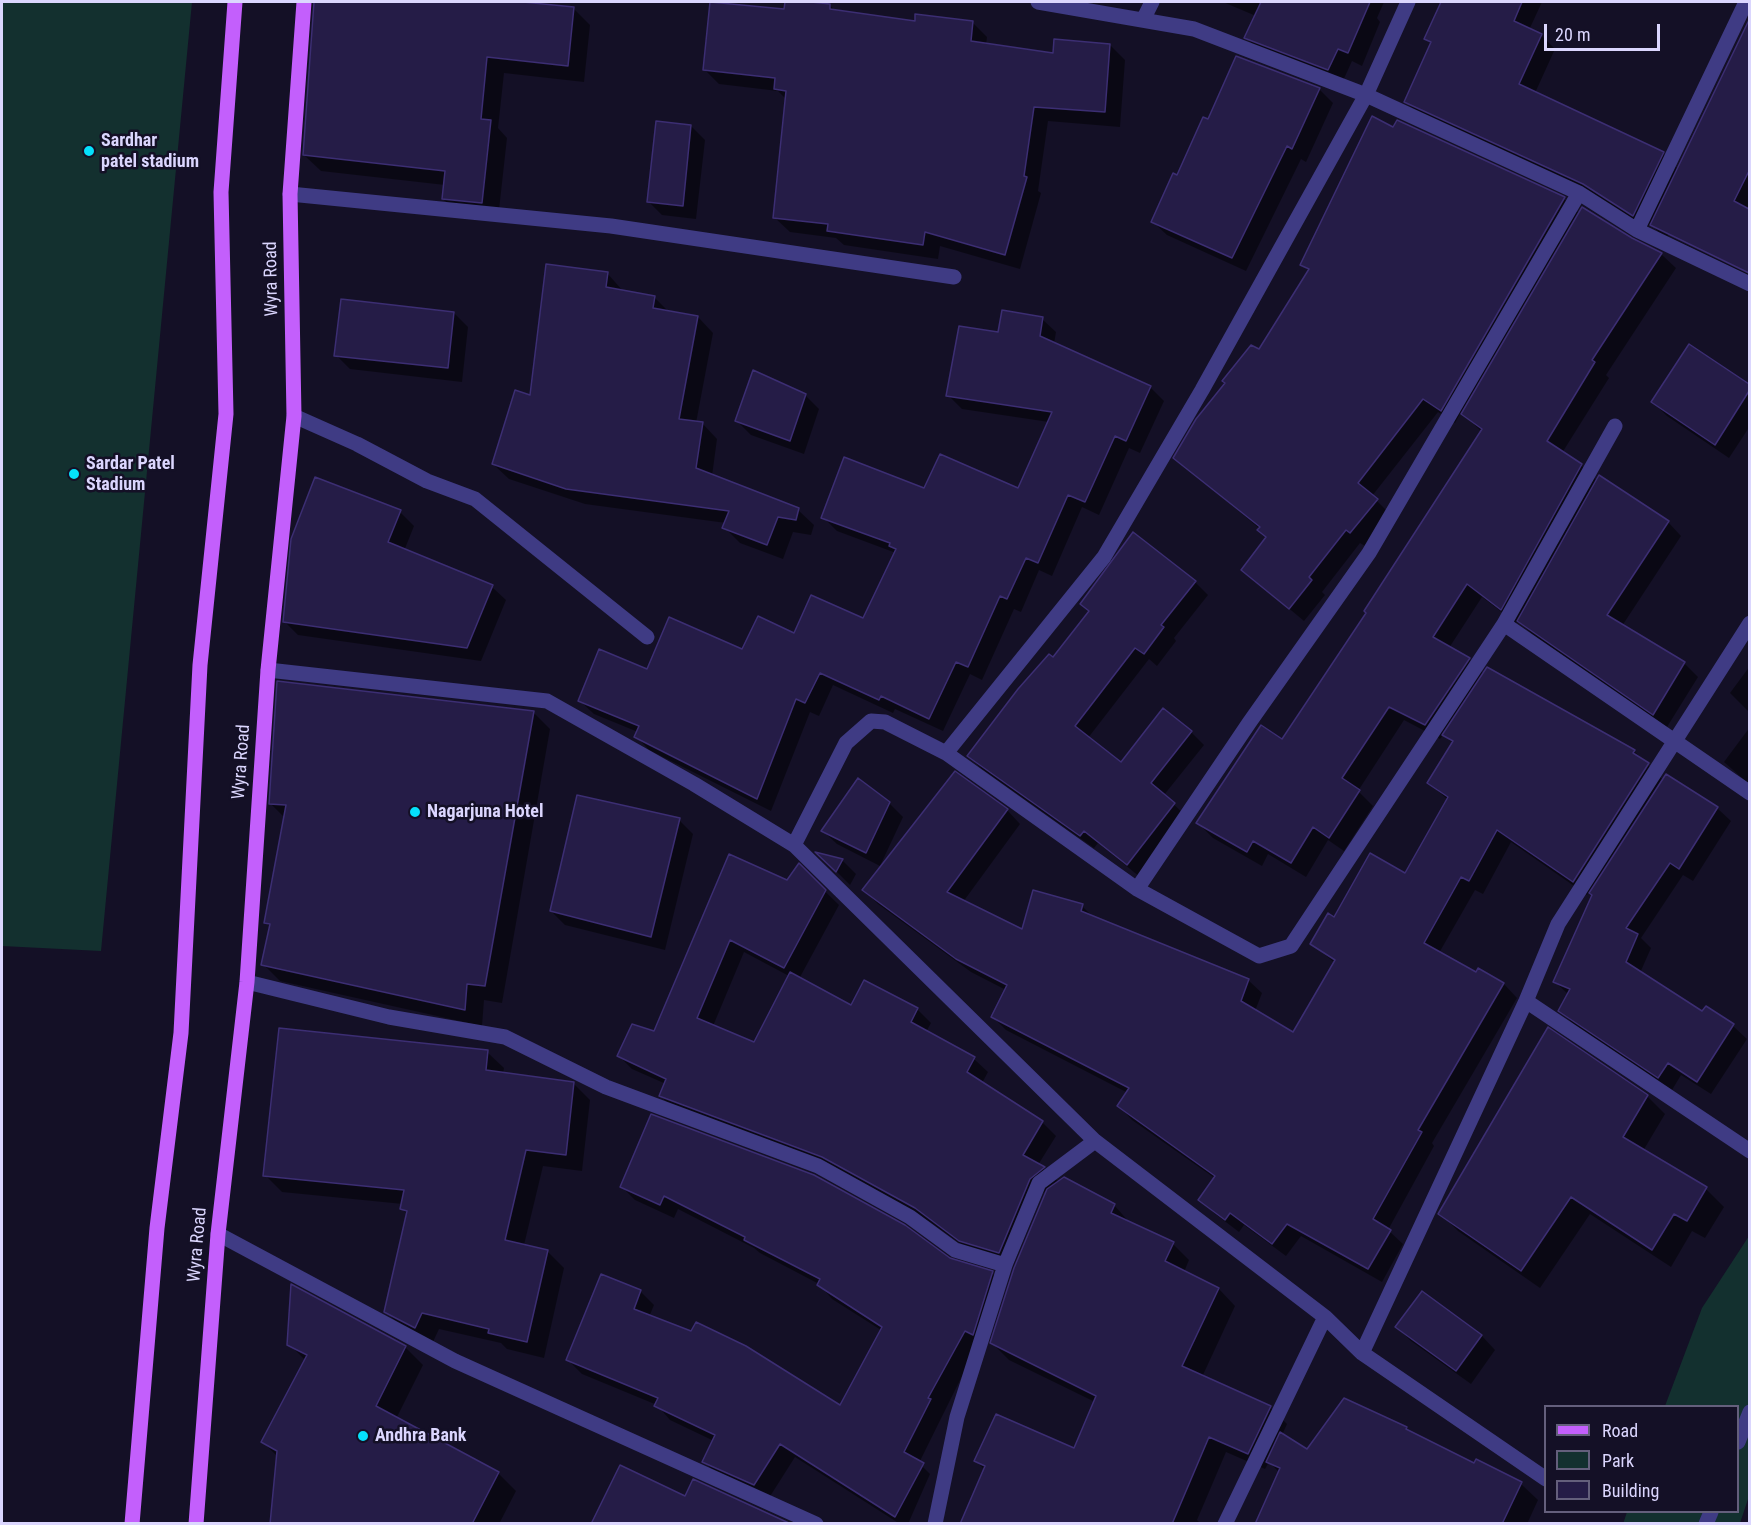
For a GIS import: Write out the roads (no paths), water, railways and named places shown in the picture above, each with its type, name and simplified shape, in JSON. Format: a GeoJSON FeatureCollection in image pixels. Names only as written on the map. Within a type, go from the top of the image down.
{"type":"FeatureCollection","features":[{"type":"Feature","properties":{"kind":"main road"},"geometry":{"type":"LineString","coordinates":[[132,1524],[157,1228],[181,1033],[200,665],[226,414],[221,192],[235,2]]}},
{"type":"Feature","properties":{"kind":"main road","name":"Wyra Road"},"geometry":{"type":"LineString","coordinates":[[196,1524],[218,1234],[247,982],[268,670],[294,416],[290,194],[304,2]]}},
{"type":"Feature","properties":{"kind":"street"},"geometry":{"type":"LineString","coordinates":[[1038,2],[1144,18],[1194,29],[1366,95],[1579,193],[1637,230],[1749,284]]}},
{"type":"Feature","properties":{"kind":"street"},"geometry":{"type":"LineString","coordinates":[[1144,18],[1152,2]]}},
{"type":"Feature","properties":{"kind":"street"},"geometry":{"type":"LineString","coordinates":[[946,753],[1104,557],[1202,390],[1366,95],[1408,2]]}},
{"type":"Feature","properties":{"kind":"street"},"geometry":{"type":"LineString","coordinates":[[1637,230],[1746,2]]}},
{"type":"Feature","properties":{"kind":"street"},"geometry":{"type":"LineString","coordinates":[[1137,889],[1249,723],[1370,553],[1579,193]]}},
{"type":"Feature","properties":{"kind":"street"},"geometry":{"type":"LineString","coordinates":[[290,194],[611,226],[954,277]]}},
{"type":"Feature","properties":{"kind":"street"},"geometry":{"type":"LineString","coordinates":[[294,416],[357,444],[427,482],[475,499],[647,637]]}},
{"type":"Feature","properties":{"kind":"street"},"geometry":{"type":"LineString","coordinates":[[794,845],[846,743],[871,721],[885,722],[946,753],[1137,889],[1259,956],[1291,946],[1504,624],[1615,426]]}},
{"type":"Feature","properties":{"kind":"street"},"geometry":{"type":"LineString","coordinates":[[1362,1353],[1526,1001],[1558,924],[1749,623]]}},
{"type":"Feature","properties":{"kind":"street"},"geometry":{"type":"LineString","coordinates":[[1504,624],[1749,793]]}},
{"type":"Feature","properties":{"kind":"street"},"geometry":{"type":"LineString","coordinates":[[268,670],[547,701],[694,784],[794,845],[1095,1141],[1325,1317],[1362,1353],[1544,1478]]}},
{"type":"Feature","properties":{"kind":"street"},"geometry":{"type":"LineString","coordinates":[[247,982],[389,1017],[505,1037],[606,1087],[818,1166],[910,1218],[955,1250],[1005,1265]]}},
{"type":"Feature","properties":{"kind":"street"},"geometry":{"type":"LineString","coordinates":[[1526,1001],[1749,1151]]}},
{"type":"Feature","properties":{"kind":"street"},"geometry":{"type":"LineString","coordinates":[[935,1524],[957,1417],[1005,1265],[1039,1183],[1095,1141]]}},
{"type":"Feature","properties":{"kind":"street"},"geometry":{"type":"LineString","coordinates":[[218,1234],[455,1361],[816,1524]]}},
{"type":"Feature","properties":{"kind":"street"},"geometry":{"type":"LineString","coordinates":[[1225,1524],[1325,1317]]}},
{"type":"Feature","properties":{"kind":"street"},"geometry":{"type":"LineString","coordinates":[[1739,1437],[1749,1412]]}},
{"type":"Feature","properties":{"kind":"place","name":"Sardhar patel stadium"},"geometry":{"type":"Point","coordinates":[89,151]}},
{"type":"Feature","properties":{"kind":"place","name":"Sardar Patel Stadium"},"geometry":{"type":"Point","coordinates":[74,474]}},
{"type":"Feature","properties":{"kind":"place","name":"Nagarjuna Hotel"},"geometry":{"type":"Point","coordinates":[415,812]}},
{"type":"Feature","properties":{"kind":"place","name":"Andhra Bank"},"geometry":{"type":"Point","coordinates":[363,1436]}}]}
